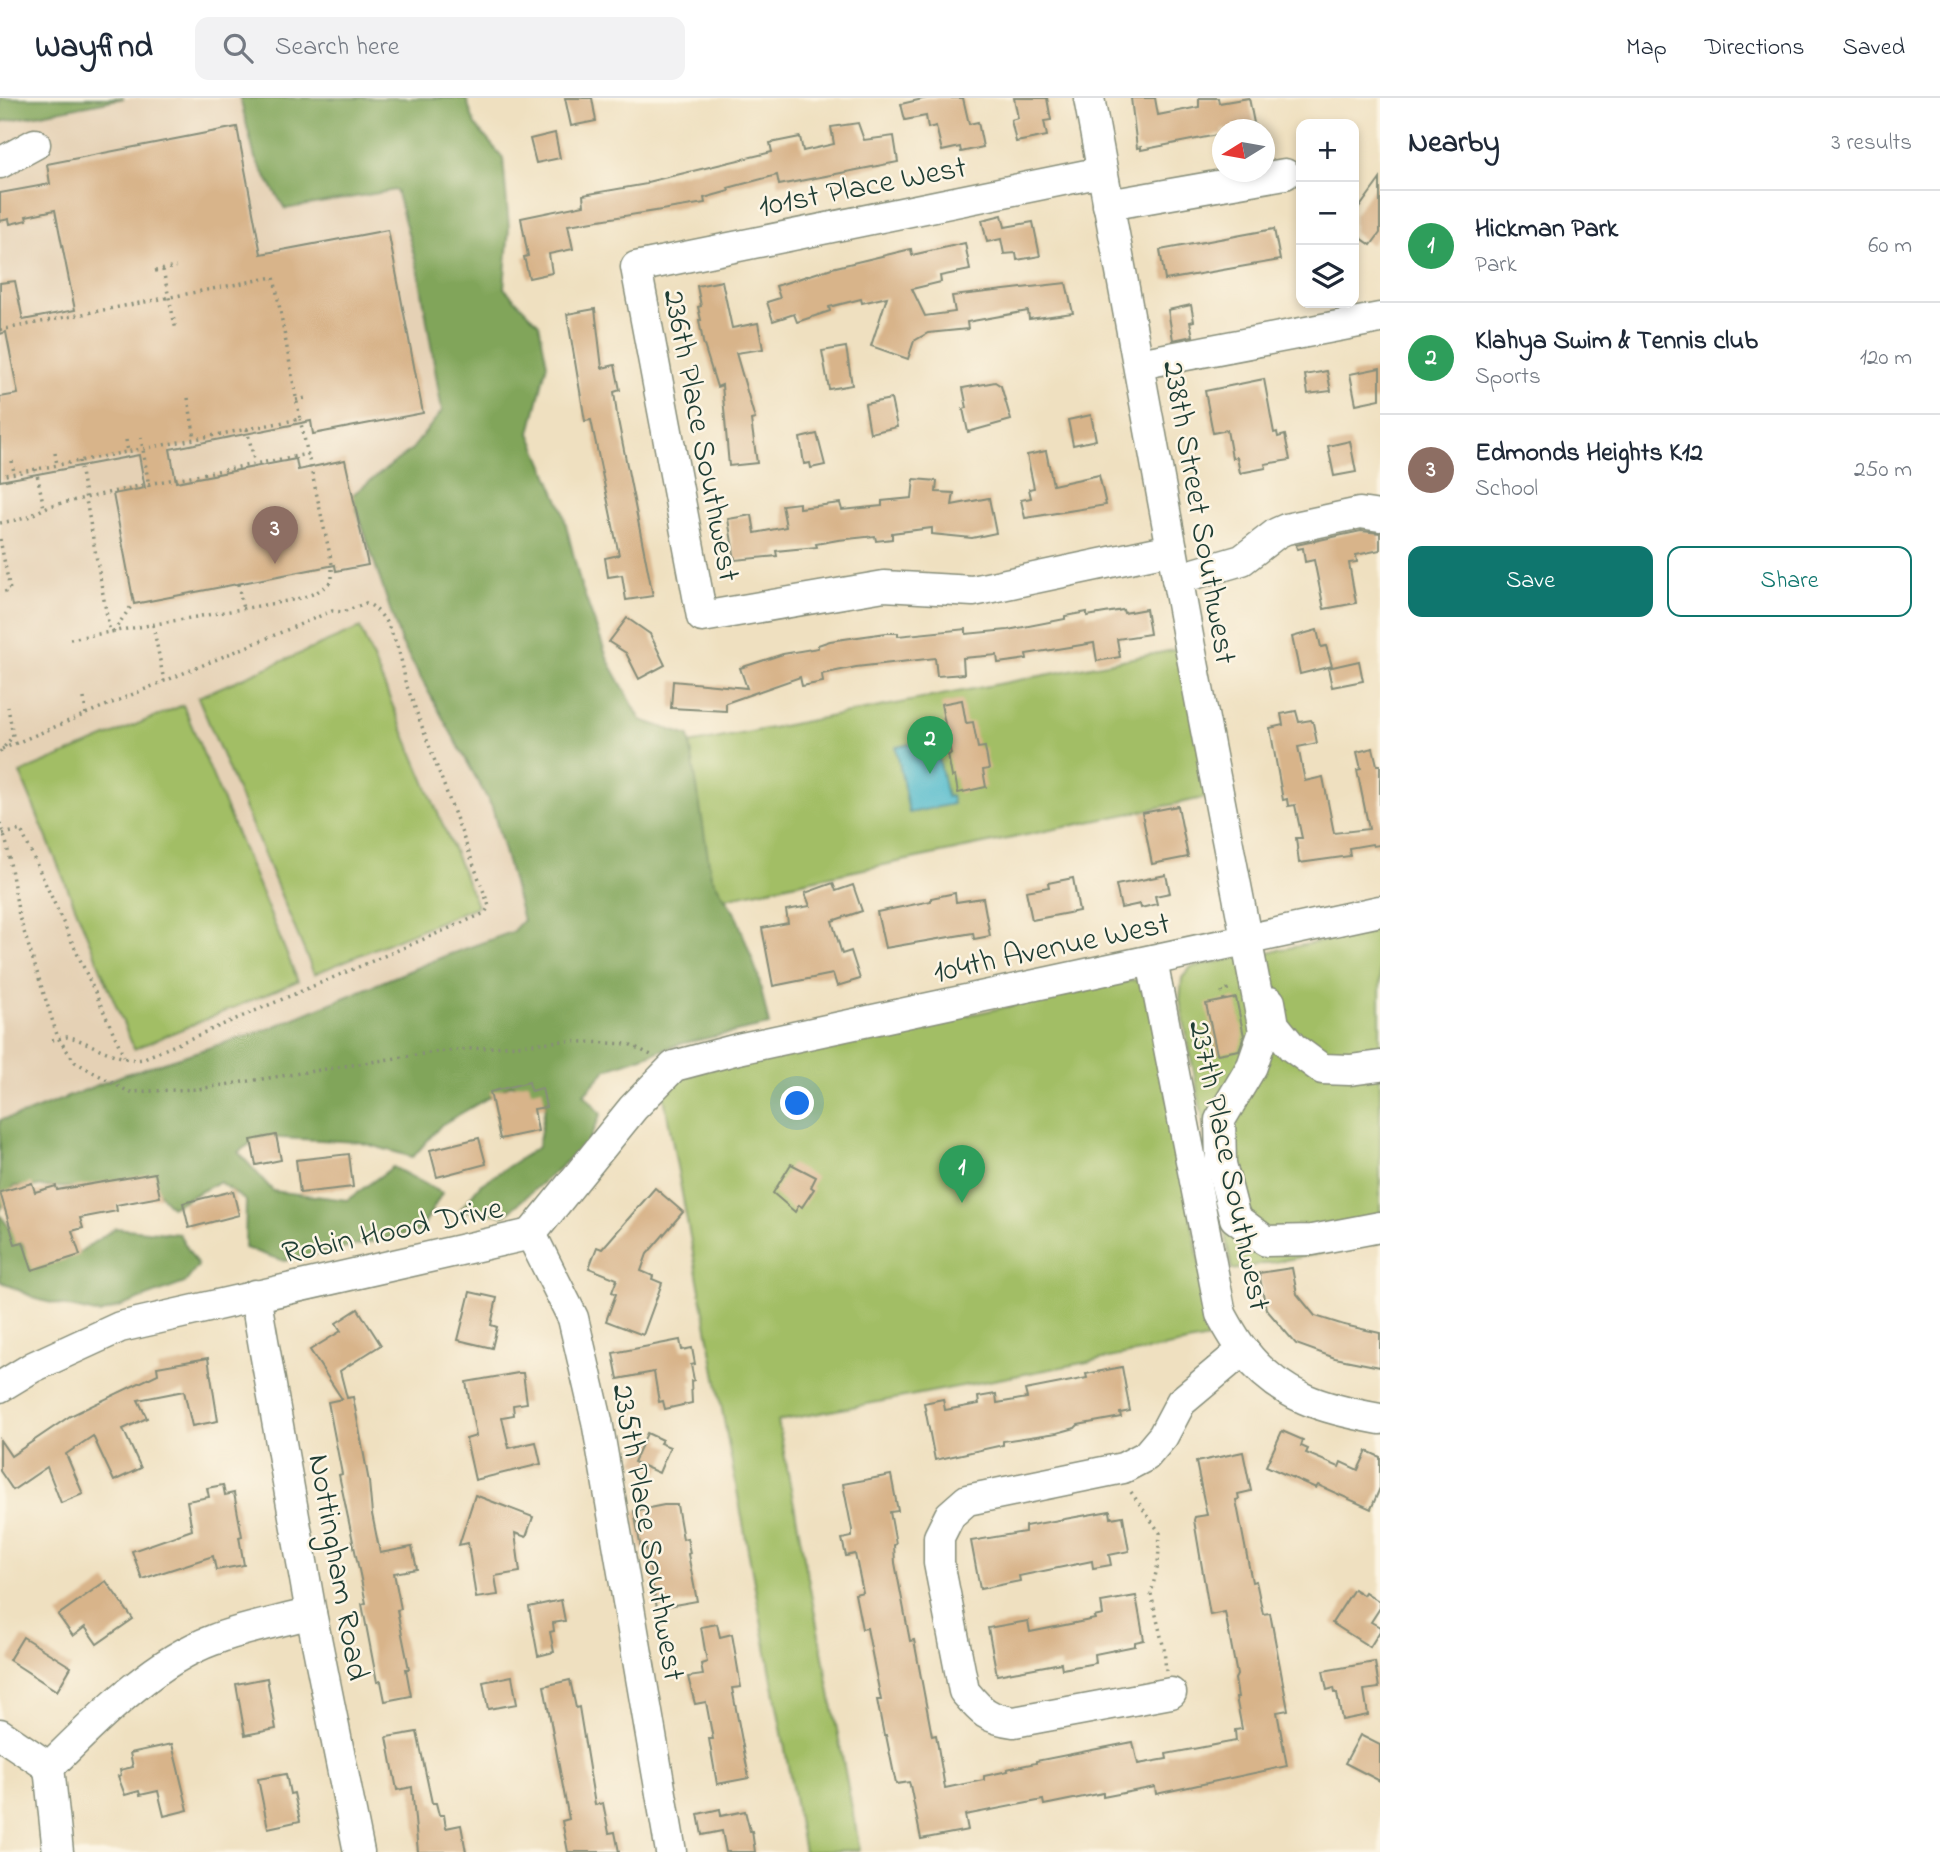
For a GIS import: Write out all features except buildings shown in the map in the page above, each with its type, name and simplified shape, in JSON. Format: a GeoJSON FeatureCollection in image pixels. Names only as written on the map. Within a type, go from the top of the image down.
{"type":"FeatureCollection","features":[{"type":"Feature","properties":{"kind":"street","name":"238th Street Southwest"},"geometry":{"type":"LineString","coordinates":[[1089,98],[1177,579],[1264,1031],[1251,1066],[1220,1120],[1220,1164],[1235,1218],[1266,1241],[1312,1240],[1380,1227]]}},
{"type":"Feature","properties":{"kind":"street"},"geometry":{"type":"LineString","coordinates":[[0,163],[36,144]]}},
{"type":"Feature","properties":{"kind":"street","name":"101st Place West"},"geometry":{"type":"LineString","coordinates":[[636,267],[1102,172]]}},
{"type":"Feature","properties":{"kind":"street"},"geometry":{"type":"LineString","coordinates":[[1108,205],[1285,174]]}},
{"type":"Feature","properties":{"kind":"street","name":"236th Place Southwest"},"geometry":{"type":"LineString","coordinates":[[636,267],[702,617],[884,586],[973,591],[1172,549]]}},
{"type":"Feature","properties":{"kind":"street"},"geometry":{"type":"LineString","coordinates":[[1139,364],[1380,318]]}},
{"type":"Feature","properties":{"kind":"street"},"geometry":{"type":"LineString","coordinates":[[1177,579],[1242,561],[1286,529],[1360,513],[1380,516]]}},
{"type":"Feature","properties":{"kind":"street","name":"104th Avenue West"},"geometry":{"type":"LineString","coordinates":[[674,1066],[738,1049],[1380,911]]}},
{"type":"Feature","properties":{"kind":"street"},"geometry":{"type":"LineString","coordinates":[[1245,938],[1260,954],[1274,1025],[1292,1047],[1322,1069],[1350,1070],[1380,1066]]}},
{"type":"Feature","properties":{"kind":"street","name":"237th Place Southwest"},"geometry":{"type":"LineString","coordinates":[[1152,961],[1221,1314],[1243,1350],[1269,1378],[1302,1399],[1336,1411],[1380,1419]]}},
{"type":"Feature","properties":{"kind":"street","name":"Robin Hood Drive"},"geometry":{"type":"LineString","coordinates":[[0,1387],[33,1367],[120,1327],[531,1234],[633,1108],[674,1066]]}},
{"type":"Feature","properties":{"kind":"street","name":"235th Place Southwest"},"geometry":{"type":"LineString","coordinates":[[531,1234],[573,1318],[597,1421],[671,1852]]}},
{"type":"Feature","properties":{"kind":"street","name":"Nottingham Road"},"geometry":{"type":"LineString","coordinates":[[255,1295],[311,1613],[359,1852]]}},
{"type":"Feature","properties":{"kind":"street"},"geometry":{"type":"LineString","coordinates":[[1169,1694],[1014,1722],[994,1720],[975,1704],[964,1690],[939,1563],[939,1537],[950,1515],[967,1500],[1123,1468],[1146,1456],[1163,1436],[1181,1402],[1243,1350]]}},
{"type":"Feature","properties":{"kind":"street"},"geometry":{"type":"LineString","coordinates":[[48,1767],[111,1706],[162,1667],[211,1640],[311,1613]]}},
{"type":"Feature","properties":{"kind":"street"},"geometry":{"type":"LineString","coordinates":[[0,1734],[48,1767],[58,1852]]}},
{"type":"Feature","properties":{"kind":"path"},"geometry":{"type":"LineString","coordinates":[[155,271],[176,267]]}},
{"type":"Feature","properties":{"kind":"path"},"geometry":{"type":"LineString","coordinates":[[163,270],[176,330]]}},
{"type":"Feature","properties":{"kind":"path"},"geometry":{"type":"LineString","coordinates":[[0,330],[274,277],[296,400],[332,564],[332,580],[324,589],[313,595],[71,639]]}},
{"type":"Feature","properties":{"kind":"path"},"geometry":{"type":"LineString","coordinates":[[277,294],[286,292]]}},
{"type":"Feature","properties":{"kind":"path"},"geometry":{"type":"LineString","coordinates":[[188,398],[195,439]]}},
{"type":"Feature","properties":{"kind":"path"},"geometry":{"type":"LineString","coordinates":[[296,400],[306,398]]}},
{"type":"Feature","properties":{"kind":"path"},"geometry":{"type":"LineString","coordinates":[[0,476],[300,419]]}},
{"type":"Feature","properties":{"kind":"path"},"geometry":{"type":"LineString","coordinates":[[247,429],[255,465]]}},
{"type":"Feature","properties":{"kind":"path"},"geometry":{"type":"LineString","coordinates":[[141,437],[149,485]]}},
{"type":"Feature","properties":{"kind":"path"},"geometry":{"type":"LineString","coordinates":[[126,440],[128,452]]}},
{"type":"Feature","properties":{"kind":"path"},"geometry":{"type":"LineString","coordinates":[[55,453],[57,465]]}},
{"type":"Feature","properties":{"kind":"path"},"geometry":{"type":"LineString","coordinates":[[0,523],[26,518],[44,508],[86,498],[308,454]]}},
{"type":"Feature","properties":{"kind":"path"},"geometry":{"type":"LineString","coordinates":[[12,461],[14,473]]}},
{"type":"Feature","properties":{"kind":"path"},"geometry":{"type":"LineString","coordinates":[[79,461],[112,632]]}},
{"type":"Feature","properties":{"kind":"path"},"geometry":{"type":"LineString","coordinates":[[36,469],[44,508]]}},
{"type":"Feature","properties":{"kind":"path"},"geometry":{"type":"LineString","coordinates":[[0,539],[10,590],[0,594]]}},
{"type":"Feature","properties":{"kind":"path"},"geometry":{"type":"LineString","coordinates":[[238,584],[243,609]]}},
{"type":"Feature","properties":{"kind":"path"},"geometry":{"type":"LineString","coordinates":[[1,751],[332,611],[343,612],[366,603],[373,606],[396,640],[404,663],[405,681],[489,906],[485,914],[142,1059],[125,1058],[74,1038],[52,1040]]}},
{"type":"Feature","properties":{"kind":"path"},"geometry":{"type":"LineString","coordinates":[[112,632],[132,605]]}},
{"type":"Feature","properties":{"kind":"path"},"geometry":{"type":"LineString","coordinates":[[153,625],[164,681]]}},
{"type":"Feature","properties":{"kind":"path"},"geometry":{"type":"LineString","coordinates":[[84,698],[86,714]]}},
{"type":"Feature","properties":{"kind":"path"},"geometry":{"type":"LineString","coordinates":[[1,751],[13,736],[8,707]]}},
{"type":"Feature","properties":{"kind":"path"},"geometry":{"type":"LineString","coordinates":[[0,823],[19,916],[58,1038],[75,1062],[129,1092],[198,1089],[435,1052],[563,1041],[629,1044],[674,1066]]}},
{"type":"Feature","properties":{"kind":"path"},"geometry":{"type":"LineString","coordinates":[[4,834],[22,830],[125,1058]]}},
{"type":"Feature","properties":{"kind":"path"},"geometry":{"type":"LineString","coordinates":[[1123,1468],[1133,1496],[1155,1522],[1160,1533],[1158,1564],[1151,1594],[1164,1649],[1169,1694]]}},
{"type":"Feature","properties":{"kind":"shaded area"},"geometry":{"type":"Polygon","coordinates":[[[0,98],[466,98],[633,1029],[0,1140],[0,98]]]}},
{"type":"Feature","properties":{"kind":"green space"},"geometry":{"type":"Polygon","coordinates":[[[0,98],[124,98],[0,122],[0,98]]]}},
{"type":"Feature","properties":{"kind":"green space"},"geometry":{"type":"Polygon","coordinates":[[[240,98],[466,98],[475,125],[503,158],[509,228],[504,288],[539,324],[547,364],[530,433],[562,508],[580,582],[608,660],[641,720],[689,736],[711,876],[736,915],[758,975],[769,1025],[680,1044],[607,1069],[584,1094],[601,1114],[588,1143],[505,1215],[460,1210],[480,1185],[538,1147],[546,1102],[512,1084],[441,1125],[413,1157],[359,1142],[261,1137],[238,1152],[273,1191],[347,1200],[393,1167],[442,1193],[420,1231],[284,1261],[245,1248],[246,1201],[219,1182],[171,1207],[146,1178],[86,1188],[14,1186],[0,1211],[0,1120],[25,1114],[123,1075],[268,1029],[445,956],[512,932],[523,920],[492,807],[401,642],[352,495],[412,449],[442,411],[419,273],[396,190],[285,209],[255,158],[240,98]]]}},
{"type":"Feature","properties":{"kind":"green space"},"geometry":{"type":"Polygon","coordinates":[[[360,628],[477,906],[314,974],[198,697],[360,628]]]}},
{"type":"Feature","properties":{"kind":"green space"},"geometry":{"type":"Polygon","coordinates":[[[1190,647],[1218,795],[673,909],[642,753],[1190,647]]]}},
{"type":"Feature","properties":{"kind":"green space"},"geometry":{"type":"Polygon","coordinates":[[[183,705],[298,981],[134,1049],[20,773],[183,705]]]}},
{"type":"Feature","properties":{"kind":"green space"},"geometry":{"type":"Polygon","coordinates":[[[1380,930],[1380,1242],[1232,1270],[1180,1000],[1182,978],[1191,967],[1380,930]]]}},
{"type":"Feature","properties":{"kind":"green space"},"geometry":{"type":"Polygon","coordinates":[[[1145,978],[1214,1338],[778,1421],[860,1850],[804,1852],[663,1091],[684,1077],[710,1069],[1145,978]]]}},
{"type":"Feature","properties":{"kind":"green space"},"geometry":{"type":"Polygon","coordinates":[[[0,1215],[28,1251],[78,1253],[115,1228],[179,1234],[198,1266],[185,1283],[100,1314],[39,1300],[0,1281],[0,1215]]]}},
{"type":"Feature","properties":{"kind":"water"},"geometry":{"type":"Polygon","coordinates":[[[935,739],[947,797],[951,796],[953,804],[909,813],[896,747],[935,739]]]}},
{"type":"Feature","properties":{"kind":"place","name":"Edmonds Heights K12"},"geometry":{"type":"Point","coordinates":[275,564]}},
{"type":"Feature","properties":{"kind":"place","name":"Klahya Swim & Tennis club"},"geometry":{"type":"Point","coordinates":[930,774]}},
{"type":"Feature","properties":{"kind":"place","name":"Hickman Park"},"geometry":{"type":"Point","coordinates":[962,1203]}}]}
